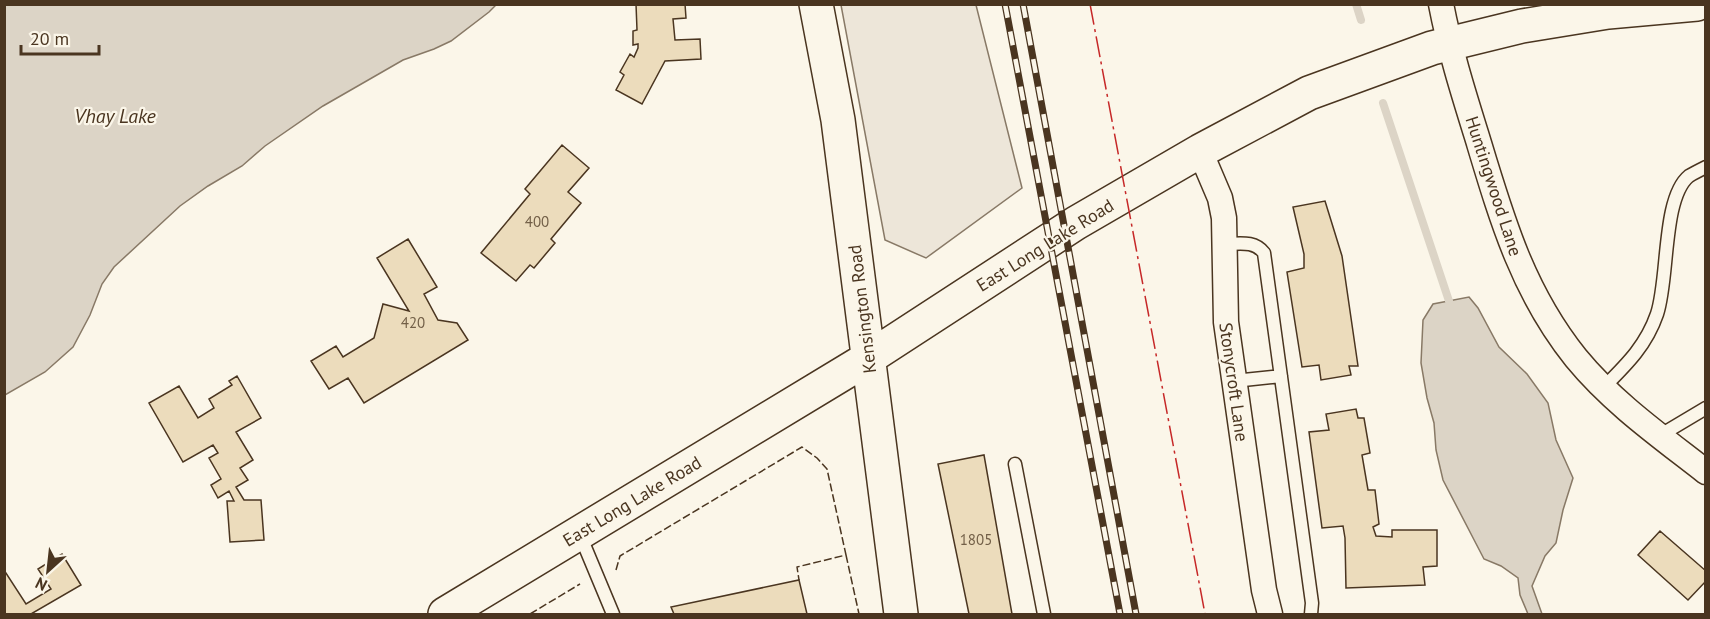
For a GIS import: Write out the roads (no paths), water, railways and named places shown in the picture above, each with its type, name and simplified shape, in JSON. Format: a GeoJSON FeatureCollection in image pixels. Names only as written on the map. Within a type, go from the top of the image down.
{"type":"FeatureCollection","features":[{"type":"Feature","properties":{"kind":"main road","name":"Kensington Road"},"geometry":{"type":"LineString","coordinates":[[816,4],[838,120],[901,615]]}},
{"type":"Feature","properties":{"kind":"main road","name":"East Long Lake Road"},"geometry":{"type":"LineString","coordinates":[[445,615],[867,359],[1076,223],[1200,151],[1309,93],[1410,56],[1522,26],[1608,12],[1697,4]]}},
{"type":"Feature","properties":{"kind":"street","name":"Huntingwood Lane"},"geometry":{"type":"LineString","coordinates":[[1441,4],[1449,44],[1506,232],[1536,297],[1576,358],[1603,388],[1659,436],[1706,472]]}},
{"type":"Feature","properties":{"kind":"street","name":"Stonycroft Lane"},"geometry":{"type":"LineString","coordinates":[[1200,151],[1220,198],[1224,218],[1226,322],[1264,590],[1270,615]]}},
{"type":"Feature","properties":{"kind":"lane"},"geometry":{"type":"LineString","coordinates":[[1603,388],[1638,352],[1652,326],[1664,284],[1675,200],[1689,177],[1706,167]]}},
{"type":"Feature","properties":{"kind":"lane"},"geometry":{"type":"LineString","coordinates":[[1224,244],[1249,243],[1259,247],[1264,253],[1312,603],[1311,615]]}},
{"type":"Feature","properties":{"kind":"lane"},"geometry":{"type":"LineString","coordinates":[[1234,381],[1281,376]]}},
{"type":"Feature","properties":{"kind":"lane"},"geometry":{"type":"LineString","coordinates":[[1659,436],[1706,408]]}},
{"type":"Feature","properties":{"kind":"lane"},"geometry":{"type":"LineString","coordinates":[[1015,464],[1044,615]]}},
{"type":"Feature","properties":{"kind":"lane"},"geometry":{"type":"LineString","coordinates":[[579,534],[613,615]]}},
{"type":"Feature","properties":{"kind":"water","name":"Vhay Lake"},"geometry":{"type":"Polygon","coordinates":[[[5,4],[496,5],[451,41],[403,60],[323,106],[265,146],[242,166],[180,206],[114,267],[102,284],[90,315],[73,347],[45,372],[5,395],[5,4]]]}},
{"type":"Feature","properties":{"kind":"water"},"geometry":{"type":"Polygon","coordinates":[[[1469,297],[1478,308],[1499,347],[1527,374],[1548,403],[1556,440],[1573,478],[1556,543],[1545,556],[1532,586],[1542,614],[1528,614],[1520,595],[1518,578],[1501,566],[1484,559],[1443,480],[1436,450],[1434,423],[1421,363],[1423,320],[1433,304],[1469,297]]]}},
{"type":"Feature","properties":{"kind":"waterway"},"geometry":{"type":"LineString","coordinates":[[1356,4],[1361,20]]}},
{"type":"Feature","properties":{"kind":"waterway"},"geometry":{"type":"LineString","coordinates":[[1383,103],[1449,301]]}},
{"type":"Feature","properties":{"kind":"railway"},"geometry":{"type":"LineString","coordinates":[[1005,4],[1120,614]]}},
{"type":"Feature","properties":{"kind":"railway"},"geometry":{"type":"LineString","coordinates":[[1023,4],[1136,614]]}}]}
